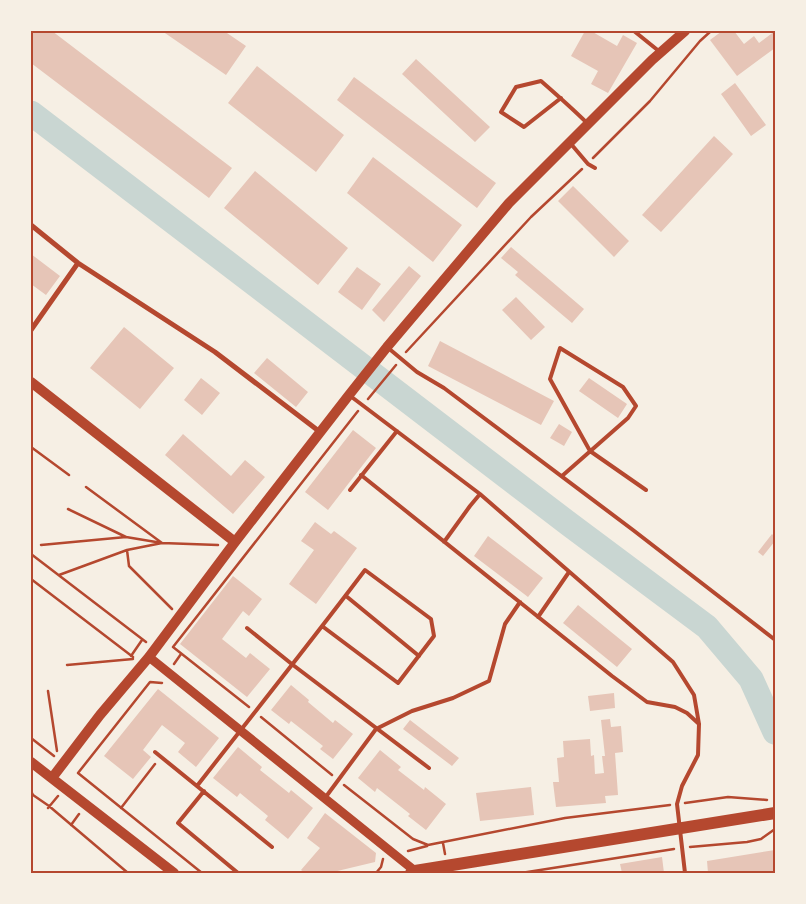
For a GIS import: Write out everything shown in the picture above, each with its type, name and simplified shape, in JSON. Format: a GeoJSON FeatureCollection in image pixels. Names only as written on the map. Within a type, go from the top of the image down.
{"type":"FeatureCollection","features":[{"type":"Feature","properties":{"kind":"main road"},"geometry":{"type":"LineString","coordinates":[[52,778],[100,715],[149,657],[387,347],[509,203],[660,53],[685,31]]}},
{"type":"Feature","properties":{"kind":"main road"},"geometry":{"type":"LineString","coordinates":[[31,382],[236,542]]}},
{"type":"Feature","properties":{"kind":"main road"},"geometry":{"type":"LineString","coordinates":[[31,762],[174,873]]}},
{"type":"Feature","properties":{"kind":"main road"},"geometry":{"type":"LineString","coordinates":[[414,872],[775,813]]}},
{"type":"Feature","properties":{"kind":"street"},"geometry":{"type":"LineString","coordinates":[[31,225],[78,263],[215,352],[320,432]]}},
{"type":"Feature","properties":{"kind":"street"},"geometry":{"type":"LineString","coordinates":[[31,330],[78,263]]}},
{"type":"Feature","properties":{"kind":"street"},"geometry":{"type":"LineString","coordinates":[[149,657],[414,872]]}},
{"type":"Feature","properties":{"kind":"lane"},"geometry":{"type":"LineString","coordinates":[[634,31],[660,53]]}},
{"type":"Feature","properties":{"kind":"lane"},"geometry":{"type":"LineString","coordinates":[[561,98],[524,127],[502,112],[516,87],[542,80],[561,98],[588,124]]}},
{"type":"Feature","properties":{"kind":"lane"},"geometry":{"type":"LineString","coordinates":[[570,142],[588,164],[595,168]]}},
{"type":"Feature","properties":{"kind":"lane"},"geometry":{"type":"LineString","coordinates":[[387,347],[416,372],[444,388],[562,476],[774,639]]}},
{"type":"Feature","properties":{"kind":"lane"},"geometry":{"type":"LineString","coordinates":[[562,476],[590,451],[628,418],[636,406],[623,386],[560,348],[550,379],[590,451],[646,490]]}},
{"type":"Feature","properties":{"kind":"lane"},"geometry":{"type":"LineString","coordinates":[[349,395],[480,494],[673,662],[694,695],[699,724],[698,755],[682,786],[677,804],[685,873]]}},
{"type":"Feature","properties":{"kind":"lane"},"geometry":{"type":"LineString","coordinates":[[350,490],[397,431]]}},
{"type":"Feature","properties":{"kind":"lane"},"geometry":{"type":"LineString","coordinates":[[362,475],[646,702],[675,707],[687,713],[699,724]]}},
{"type":"Feature","properties":{"kind":"lane"},"geometry":{"type":"LineString","coordinates":[[444,542],[480,494]]}},
{"type":"Feature","properties":{"kind":"lane"},"geometry":{"type":"LineString","coordinates":[[197,786],[365,570],[431,619],[434,636],[398,682],[322,626]]}},
{"type":"Feature","properties":{"kind":"lane"},"geometry":{"type":"LineString","coordinates":[[538,617],[569,572]]}},
{"type":"Feature","properties":{"kind":"lane"},"geometry":{"type":"LineString","coordinates":[[346,596],[419,656]]}},
{"type":"Feature","properties":{"kind":"lane"},"geometry":{"type":"LineString","coordinates":[[325,798],[376,729],[412,711],[453,698],[489,681],[505,624],[520,602]]}},
{"type":"Feature","properties":{"kind":"lane"},"geometry":{"type":"LineString","coordinates":[[247,628],[292,665],[429,768]]}},
{"type":"Feature","properties":{"kind":"lane"},"geometry":{"type":"LineString","coordinates":[[155,752],[272,847]]}},
{"type":"Feature","properties":{"kind":"lane"},"geometry":{"type":"LineString","coordinates":[[204,791],[178,823],[238,873]]}},
{"type":"Feature","properties":{"kind":"path"},"geometry":{"type":"LineString","coordinates":[[711,31],[700,41],[650,101],[588,164],[531,217],[400,358],[395,367],[362,405],[173,647],[413,839],[428,846],[565,818],[728,797],[770,800]]}},
{"type":"Feature","properties":{"kind":"path"},"geometry":{"type":"LineString","coordinates":[[31,447],[69,475]]}},
{"type":"Feature","properties":{"kind":"path"},"geometry":{"type":"LineString","coordinates":[[86,487],[162,543]]}},
{"type":"Feature","properties":{"kind":"path"},"geometry":{"type":"LineString","coordinates":[[68,509],[126,537]]}},
{"type":"Feature","properties":{"kind":"path"},"geometry":{"type":"LineString","coordinates":[[41,545],[126,537],[162,543],[225,545]]}},
{"type":"Feature","properties":{"kind":"path"},"geometry":{"type":"LineString","coordinates":[[59,575],[127,550],[162,543]]}},
{"type":"Feature","properties":{"kind":"path"},"geometry":{"type":"LineString","coordinates":[[127,550],[129,566],[172,609],[167,616]]}},
{"type":"Feature","properties":{"kind":"path"},"geometry":{"type":"LineString","coordinates":[[31,554],[146,643],[151,636]]}},
{"type":"Feature","properties":{"kind":"path"},"geometry":{"type":"LineString","coordinates":[[31,578],[134,659]]}},
{"type":"Feature","properties":{"kind":"path"},"geometry":{"type":"LineString","coordinates":[[131,656],[142,640]]}},
{"type":"Feature","properties":{"kind":"path"},"geometry":{"type":"LineString","coordinates":[[67,665],[134,659]]}},
{"type":"Feature","properties":{"kind":"path"},"geometry":{"type":"LineString","coordinates":[[129,666],[134,659]]}},
{"type":"Feature","properties":{"kind":"path"},"geometry":{"type":"LineString","coordinates":[[161,682],[150,682],[78,773],[202,873]]}},
{"type":"Feature","properties":{"kind":"path"},"geometry":{"type":"LineString","coordinates":[[31,738],[58,759],[48,691]]}},
{"type":"Feature","properties":{"kind":"path"},"geometry":{"type":"LineString","coordinates":[[121,808],[161,757]]}},
{"type":"Feature","properties":{"kind":"path"},"geometry":{"type":"LineString","coordinates":[[31,790],[32,795],[49,806],[128,873]]}},
{"type":"Feature","properties":{"kind":"path"},"geometry":{"type":"LineString","coordinates":[[520,873],[682,848],[747,842],[761,839],[775,829]]}},
{"type":"Feature","properties":{"kind":"path"},"geometry":{"type":"LineString","coordinates":[[376,873],[381,867],[383,857]]}},
{"type":"Feature","properties":{"kind":"building"},"geometry":{"type":"Polygon","coordinates":[[[31,31],[52,31],[232,168],[209,198],[31,63],[31,31]]]}},
{"type":"Feature","properties":{"kind":"building"},"geometry":{"type":"Polygon","coordinates":[[[162,31],[224,31],[246,46],[226,75],[162,31]]]}},
{"type":"Feature","properties":{"kind":"building"},"geometry":{"type":"Polygon","coordinates":[[[585,31],[591,31],[617,46],[623,35],[637,43],[608,93],[591,84],[598,71],[571,56],[585,31]]]}},
{"type":"Feature","properties":{"kind":"building"},"geometry":{"type":"Polygon","coordinates":[[[722,31],[734,31],[744,44],[754,36],[759,43],[775,31],[775,48],[737,76],[710,40],[722,31]]]}},
{"type":"Feature","properties":{"kind":"building"},"geometry":{"type":"Polygon","coordinates":[[[416,59],[490,127],[475,142],[402,74],[416,59]]]}},
{"type":"Feature","properties":{"kind":"building"},"geometry":{"type":"Polygon","coordinates":[[[257,66],[344,135],[316,172],[228,103],[257,66]]]}},
{"type":"Feature","properties":{"kind":"building"},"geometry":{"type":"Polygon","coordinates":[[[354,77],[496,183],[477,208],[337,100],[354,77]]]}},
{"type":"Feature","properties":{"kind":"building"},"geometry":{"type":"Polygon","coordinates":[[[735,83],[766,125],[751,136],[721,94],[735,83]]]}},
{"type":"Feature","properties":{"kind":"building"},"geometry":{"type":"Polygon","coordinates":[[[714,136],[733,154],[661,232],[642,215],[714,136]]]}},
{"type":"Feature","properties":{"kind":"building"},"geometry":{"type":"Polygon","coordinates":[[[373,157],[462,225],[433,262],[347,193],[373,157]]]}},
{"type":"Feature","properties":{"kind":"building"},"geometry":{"type":"Polygon","coordinates":[[[255,171],[348,248],[318,285],[224,208],[255,171]]]}},
{"type":"Feature","properties":{"kind":"building"},"geometry":{"type":"Polygon","coordinates":[[[573,186],[629,241],[614,257],[558,201],[573,186]]]}},
{"type":"Feature","properties":{"kind":"building"},"geometry":{"type":"Polygon","coordinates":[[[511,247],[584,309],[572,323],[515,275],[518,272],[501,258],[511,247]]]}},
{"type":"Feature","properties":{"kind":"building"},"geometry":{"type":"Polygon","coordinates":[[[31,254],[60,276],[46,295],[31,284],[31,254]]]}},
{"type":"Feature","properties":{"kind":"building"},"geometry":{"type":"Polygon","coordinates":[[[409,266],[421,276],[384,322],[372,310],[409,266]]]}},
{"type":"Feature","properties":{"kind":"building"},"geometry":{"type":"Polygon","coordinates":[[[357,267],[381,284],[362,310],[338,292],[357,267]]]}},
{"type":"Feature","properties":{"kind":"building"},"geometry":{"type":"Polygon","coordinates":[[[516,297],[545,327],[531,340],[502,310],[516,297]]]}},
{"type":"Feature","properties":{"kind":"building"},"geometry":{"type":"Polygon","coordinates":[[[124,327],[174,368],[140,409],[90,368],[124,327]]]}},
{"type":"Feature","properties":{"kind":"building"},"geometry":{"type":"Polygon","coordinates":[[[440,341],[554,401],[541,425],[428,366],[440,341]]]}},
{"type":"Feature","properties":{"kind":"building"},"geometry":{"type":"Polygon","coordinates":[[[267,358],[308,392],[296,407],[254,373],[267,358]]]}},
{"type":"Feature","properties":{"kind":"building"},"geometry":{"type":"Polygon","coordinates":[[[201,378],[220,393],[202,415],[184,400],[201,378]]]}},
{"type":"Feature","properties":{"kind":"building"},"geometry":{"type":"Polygon","coordinates":[[[589,378],[627,404],[618,418],[579,391],[589,378]]]}},
{"type":"Feature","properties":{"kind":"building"},"geometry":{"type":"Polygon","coordinates":[[[559,424],[572,432],[564,446],[550,438],[559,424]]]}},
{"type":"Feature","properties":{"kind":"building"},"geometry":{"type":"Polygon","coordinates":[[[353,430],[376,448],[328,510],[305,492],[353,430]]]}},
{"type":"Feature","properties":{"kind":"building"},"geometry":{"type":"Polygon","coordinates":[[[183,434],[231,476],[245,460],[265,477],[233,514],[165,455],[183,434]]]}},
{"type":"Feature","properties":{"kind":"building"},"geometry":{"type":"Polygon","coordinates":[[[315,522],[331,534],[334,531],[357,548],[316,604],[289,584],[314,550],[301,541],[315,522]]]}},
{"type":"Feature","properties":{"kind":"building"},"geometry":{"type":"Polygon","coordinates":[[[772,534],[775,537],[775,541],[763,556],[758,552],[772,534]]]}},
{"type":"Feature","properties":{"kind":"building"},"geometry":{"type":"Polygon","coordinates":[[[488,536],[543,578],[528,597],[474,556],[488,536]]]}},
{"type":"Feature","properties":{"kind":"building"},"geometry":{"type":"Polygon","coordinates":[[[233,576],[262,599],[249,616],[243,611],[222,639],[246,658],[250,653],[270,669],[247,697],[180,644],[233,576]]]}},
{"type":"Feature","properties":{"kind":"building"},"geometry":{"type":"Polygon","coordinates":[[[578,605],[632,649],[617,667],[563,623],[578,605]]]}},
{"type":"Feature","properties":{"kind":"building"},"geometry":{"type":"Polygon","coordinates":[[[291,685],[333,723],[335,720],[353,734],[333,759],[320,749],[323,746],[291,721],[289,724],[271,710],[291,685]]]}},
{"type":"Feature","properties":{"kind":"building"},"geometry":{"type":"Polygon","coordinates":[[[158,689],[219,738],[196,767],[178,752],[185,743],[162,725],[143,750],[151,757],[133,779],[104,756],[158,689]]]}},
{"type":"Feature","properties":{"kind":"building"},"geometry":{"type":"Polygon","coordinates":[[[614,693],[615,708],[590,711],[588,696],[614,693]]]}},
{"type":"Feature","properties":{"kind":"building"},"geometry":{"type":"Polygon","coordinates":[[[610,719],[611,727],[621,726],[623,752],[615,753],[618,795],[605,796],[606,803],[556,807],[553,782],[559,782],[557,758],[564,757],[563,741],[590,739],[591,756],[594,755],[595,774],[604,773],[602,756],[605,756],[601,720],[610,719]]]}},
{"type":"Feature","properties":{"kind":"building"},"geometry":{"type":"Polygon","coordinates":[[[410,720],[459,758],[452,766],[403,729],[410,720]]]}},
{"type":"Feature","properties":{"kind":"building"},"geometry":{"type":"Polygon","coordinates":[[[238,747],[262,767],[260,770],[289,793],[291,790],[313,808],[288,839],[265,820],[268,816],[240,793],[237,797],[213,778],[238,747]]]}},
{"type":"Feature","properties":{"kind":"building"},"geometry":{"type":"Polygon","coordinates":[[[380,750],[401,767],[398,770],[424,790],[425,787],[446,804],[426,830],[408,816],[410,814],[377,788],[375,792],[358,778],[380,750]]]}},
{"type":"Feature","properties":{"kind":"building"},"geometry":{"type":"Polygon","coordinates":[[[531,787],[534,815],[480,821],[476,793],[531,787]]]}},
{"type":"Feature","properties":{"kind":"building"},"geometry":{"type":"Polygon","coordinates":[[[325,813],[376,853],[375,862],[329,873],[305,873],[301,870],[320,848],[307,838],[325,813]]]}},
{"type":"Feature","properties":{"kind":"building"},"geometry":{"type":"Polygon","coordinates":[[[775,850],[775,873],[708,873],[707,861],[775,850]]]}},
{"type":"Feature","properties":{"kind":"building"},"geometry":{"type":"Polygon","coordinates":[[[662,857],[664,873],[622,873],[620,864],[662,857]]]}},
{"type":"Feature","properties":{"kind":"waterway"},"geometry":{"type":"LineString","coordinates":[[31,113],[569,524],[707,627],[751,679],[775,732]]}}]}
